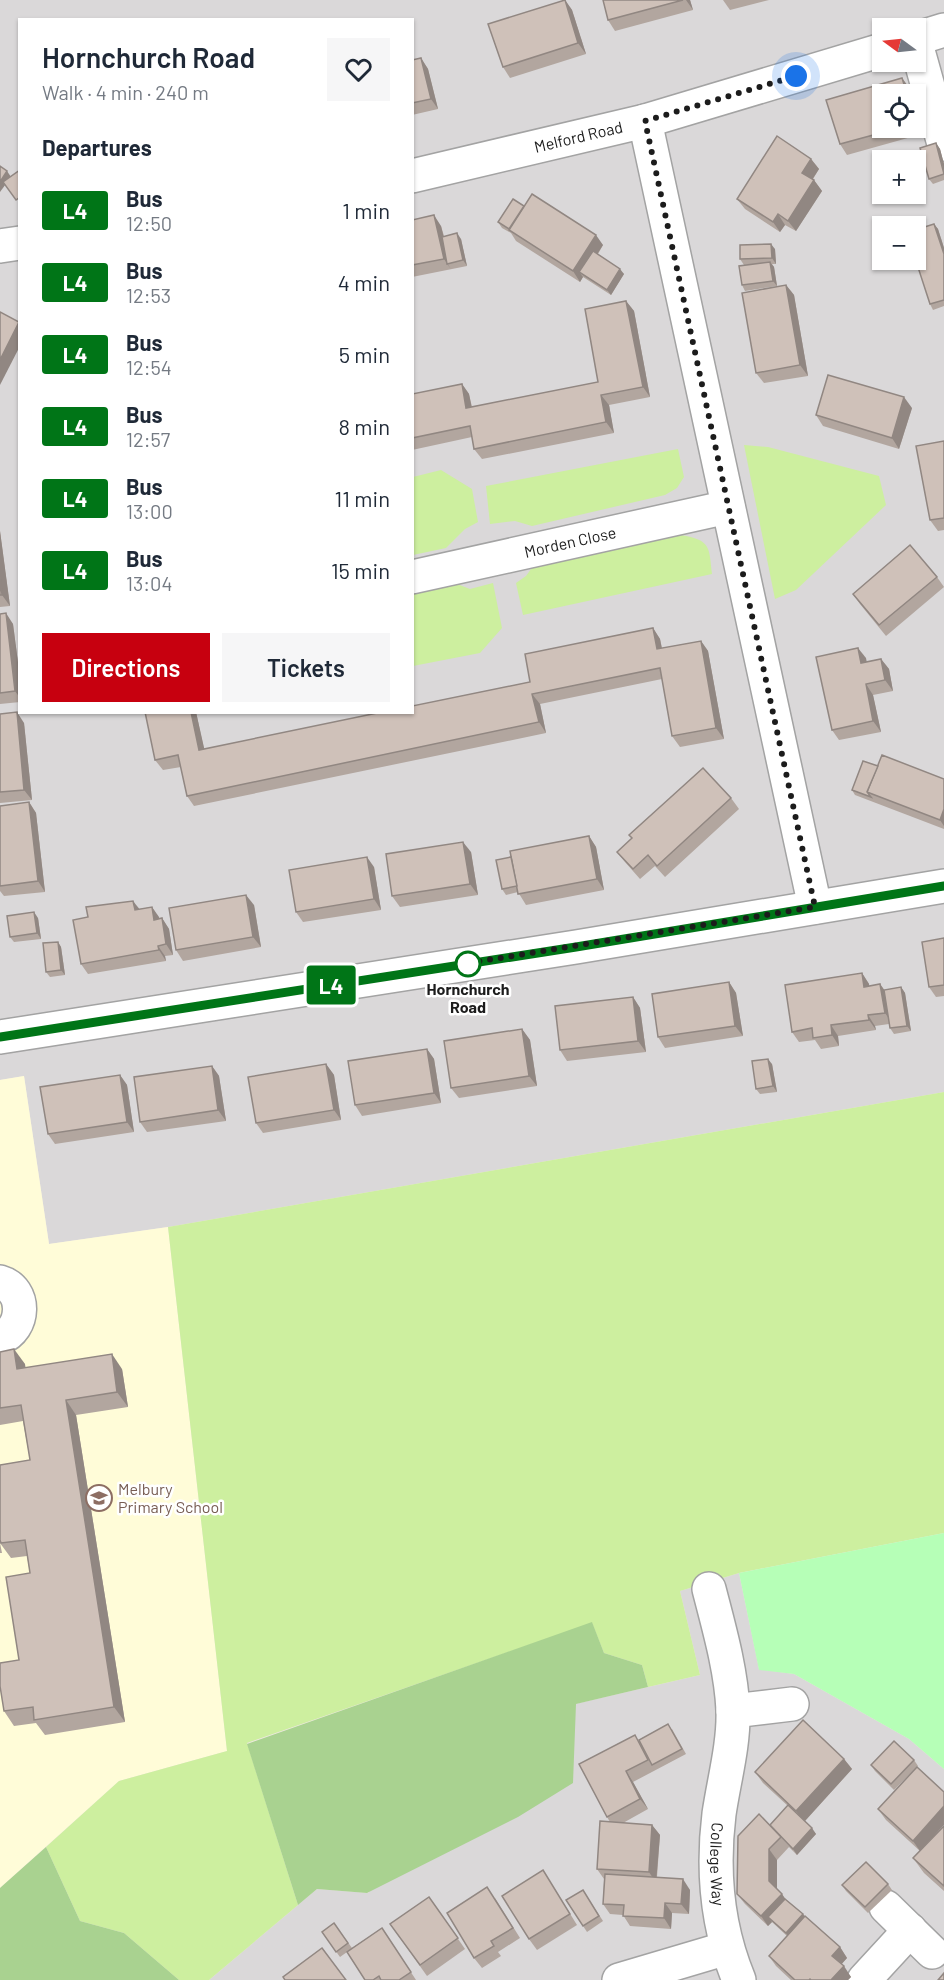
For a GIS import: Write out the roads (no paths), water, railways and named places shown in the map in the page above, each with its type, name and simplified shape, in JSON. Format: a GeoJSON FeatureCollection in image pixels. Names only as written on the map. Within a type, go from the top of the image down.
{"type":"FeatureCollection","features":[{"type":"Feature","properties":{"kind":"street"},"geometry":{"type":"LineString","coordinates":[[926,36],[944,30]]}},
{"type":"Feature","properties":{"kind":"street","name":"Melford Road"},"geometry":{"type":"LineString","coordinates":[[414,176],[645,121],[872,53]]}},
{"type":"Feature","properties":{"kind":"street"},"geometry":{"type":"LineString","coordinates":[[924,72],[944,144]]}},
{"type":"Feature","properties":{"kind":"street"},"geometry":{"type":"LineString","coordinates":[[645,121],[815,907]]}},
{"type":"Feature","properties":{"kind":"street"},"geometry":{"type":"LineString","coordinates":[[0,246],[18,243]]}},
{"type":"Feature","properties":{"kind":"street","name":"Morden Close"},"geometry":{"type":"LineString","coordinates":[[414,577],[728,507]]}},
{"type":"Feature","properties":{"kind":"street"},"geometry":{"type":"LineString","coordinates":[[0,1037],[587,945],[944,886]]}},
{"type":"Feature","properties":{"kind":"street"},"geometry":{"type":"LineString","coordinates":[[0,1282],[16,1293],[20,1308],[17,1324],[7,1336],[0,1338]]}},
{"type":"Feature","properties":{"kind":"street","name":"College Way"},"geometry":{"type":"LineString","coordinates":[[709,1589],[729,1673],[733,1711],[730,1751],[716,1848],[717,1894],[727,1948],[739,1980]]}},
{"type":"Feature","properties":{"kind":"street"},"geometry":{"type":"LineString","coordinates":[[733,1711],[792,1704]]}},
{"type":"Feature","properties":{"kind":"street"},"geometry":{"type":"LineString","coordinates":[[864,1980],[921,1941],[886,1907]]}},
{"type":"Feature","properties":{"kind":"street"},"geometry":{"type":"LineString","coordinates":[[619,1980],[727,1948]]}},
{"type":"Feature","properties":{"kind":"place","name":"Hornchurch Road"},"geometry":{"type":"Point","coordinates":[468,964]}},
{"type":"Feature","properties":{"kind":"place","name":"Melbury Primary School"},"geometry":{"type":"Point","coordinates":[99,1498]}}]}
